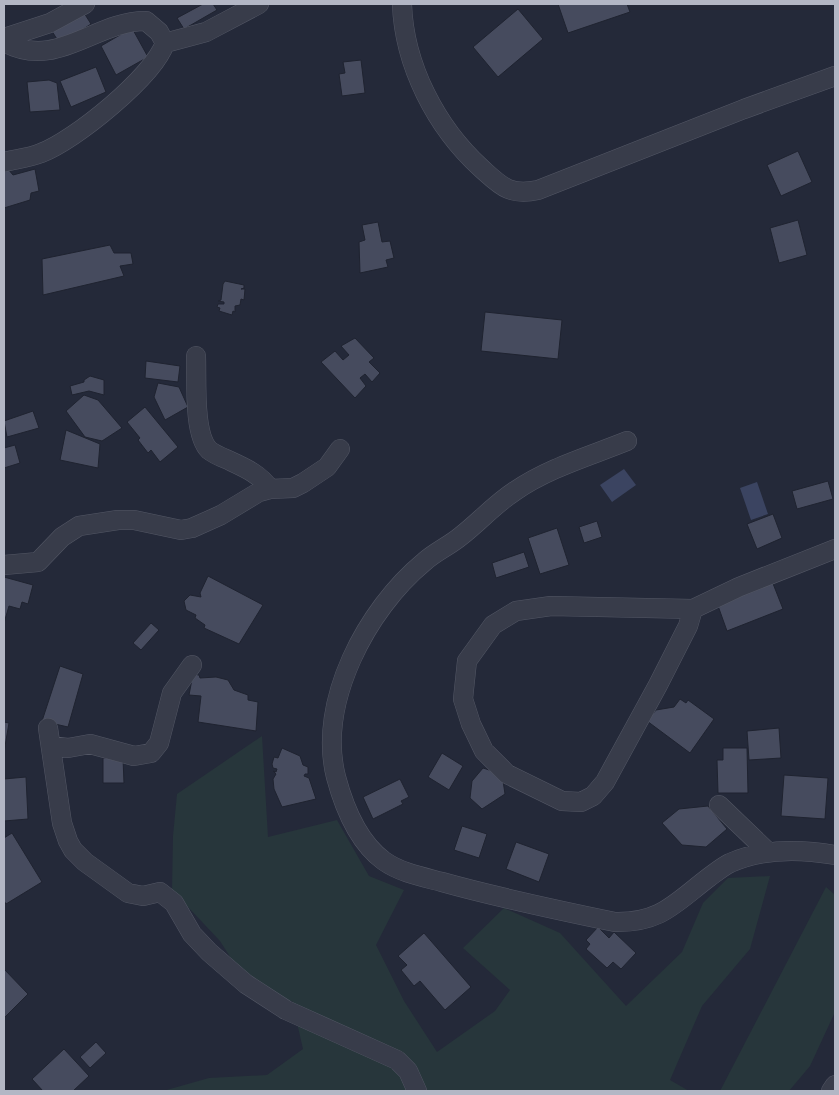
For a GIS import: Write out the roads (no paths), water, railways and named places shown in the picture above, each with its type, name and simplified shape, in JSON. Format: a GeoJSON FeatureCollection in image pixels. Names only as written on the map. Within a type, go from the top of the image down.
{"type":"FeatureCollection","features":[{"type":"Feature","properties":{"kind":"street"},"geometry":{"type":"LineString","coordinates":[[4,40],[50,23],[85,4]]}},
{"type":"Feature","properties":{"kind":"street"},"geometry":{"type":"LineString","coordinates":[[164,43],[206,32],[259,4]]}},
{"type":"Feature","properties":{"kind":"street"},"geometry":{"type":"LineString","coordinates":[[402,4],[407,44],[423,90],[438,116],[456,144],[502,187],[514,192],[538,190],[744,108],[835,76]]}},
{"type":"Feature","properties":{"kind":"street"},"geometry":{"type":"LineString","coordinates":[[4,40],[29,52],[45,52],[61,49],[114,25],[146,21],[159,32],[164,43],[161,54],[151,67],[109,106],[65,142],[40,154],[4,162]]}},
{"type":"Feature","properties":{"kind":"street"},"geometry":{"type":"LineString","coordinates":[[196,356],[198,417],[201,436],[208,449],[251,470],[264,480],[270,489]]}},
{"type":"Feature","properties":{"kind":"street"},"geometry":{"type":"LineString","coordinates":[[627,441],[566,464],[515,491],[461,537],[424,562],[393,594],[365,632],[343,681],[331,732],[333,762],[343,803],[365,842],[384,861],[405,871],[485,894],[615,922],[633,922],[657,917],[730,863],[768,852],[795,850],[835,855]]}},
{"type":"Feature","properties":{"kind":"street"},"geometry":{"type":"LineString","coordinates":[[4,565],[38,562],[62,537],[79,526],[118,520],[134,520],[181,530],[192,528],[221,515],[259,492],[270,489],[293,488],[316,477],[327,467],[340,448]]}},
{"type":"Feature","properties":{"kind":"street"},"geometry":{"type":"LineString","coordinates":[[693,608],[688,626],[658,685],[605,782],[593,796],[581,802],[562,801],[507,774],[484,751],[471,724],[463,700],[467,661],[493,625],[516,611],[551,606],[693,608],[739,586],[835,549]]}},
{"type":"Feature","properties":{"kind":"street"},"geometry":{"type":"LineString","coordinates":[[192,665],[172,693],[159,743],[151,752],[134,756],[90,744],[68,748],[50,737],[64,832],[78,856],[128,892],[144,896],[160,892],[169,897],[192,934],[227,969],[246,984],[286,1010],[397,1060],[408,1071],[417,1091]]}},
{"type":"Feature","properties":{"kind":"street"},"geometry":{"type":"LineString","coordinates":[[719,805],[768,852]]}},
{"type":"Feature","properties":{"kind":"street"},"geometry":{"type":"LineString","coordinates":[[831,1091],[835,1085]]}},
{"type":"Feature","properties":{"kind":"water"},"geometry":{"type":"Polygon","coordinates":[[[624,469],[636,485],[612,502],[600,485],[624,469]]]}},
{"type":"Feature","properties":{"kind":"water"},"geometry":{"type":"Polygon","coordinates":[[[757,482],[768,514],[751,520],[740,488],[757,482]]]}}]}
